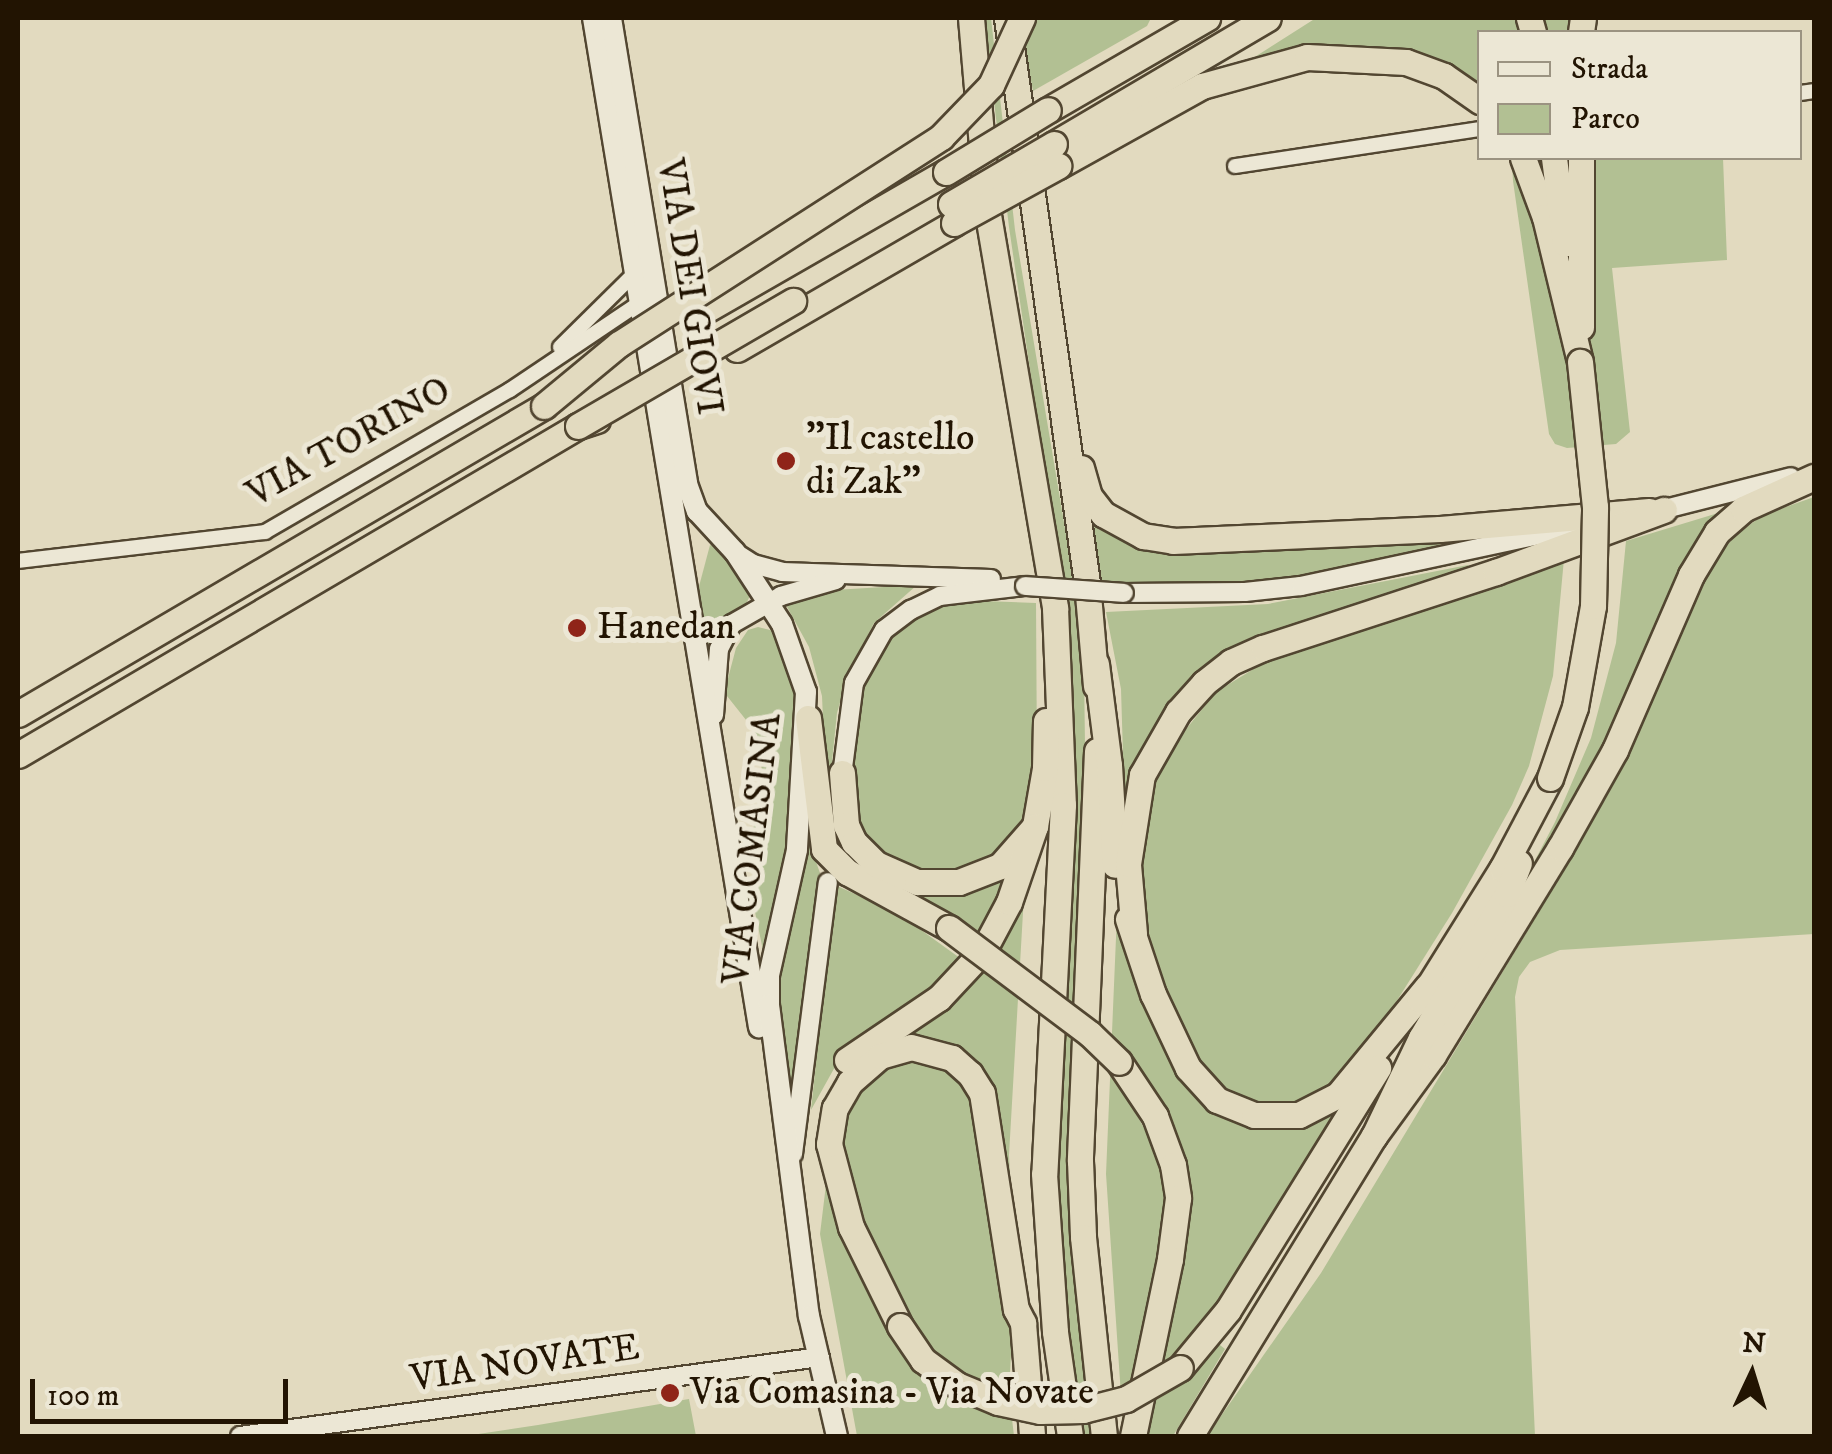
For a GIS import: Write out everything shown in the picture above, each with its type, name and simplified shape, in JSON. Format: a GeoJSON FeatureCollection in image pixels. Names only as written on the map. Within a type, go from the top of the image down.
{"type":"FeatureCollection","features":[{"type":"Feature","properties":{"kind":"highway"},"geometry":{"type":"LineString","coordinates":[[971,18],[988,215],[1050,572],[1057,642],[1063,805],[1044,1174],[1055,1332],[1070,1436]]}},
{"type":"Feature","properties":{"kind":"highway"},"geometry":{"type":"LineString","coordinates":[[1007,18],[1109,765],[1116,873],[1154,994],[1188,1068],[1217,1100],[1254,1115],[1299,1114],[1338,1095],[1428,986]]}},
{"type":"Feature","properties":{"kind":"highway"},"geometry":{"type":"LineString","coordinates":[[544,406],[618,344],[941,137],[991,85],[1022,18]]}},
{"type":"Feature","properties":{"kind":"highway"},"geometry":{"type":"LineString","coordinates":[[18,714],[1207,18]]}},
{"type":"Feature","properties":{"kind":"highway"},"geometry":{"type":"LineString","coordinates":[[18,755],[793,301],[1056,155],[1268,18]]}},
{"type":"Feature","properties":{"kind":"highway"},"geometry":{"type":"LineString","coordinates":[[1056,155],[1202,86],[1307,57],[1406,62],[1444,76],[1477,98]]}},
{"type":"Feature","properties":{"kind":"highway"},"geometry":{"type":"LineString","coordinates":[[1524,160],[1544,216],[1580,362]]}},
{"type":"Feature","properties":{"kind":"highway"},"geometry":{"type":"LineString","coordinates":[[1374,1136],[1421,1038],[1507,894],[1575,707],[1593,606],[1595,506],[1554,160]]}},
{"type":"Feature","properties":{"kind":"highway"},"geometry":{"type":"LineString","coordinates":[[1580,362],[1581,160]]}},
{"type":"Feature","properties":{"kind":"highway"},"geometry":{"type":"LineString","coordinates":[[578,426],[630,410],[953,214]]}},
{"type":"Feature","properties":{"kind":"highway"},"geometry":{"type":"LineString","coordinates":[[1057,388],[1076,437],[1090,496],[1103,514],[1143,536],[1173,541],[1293,537],[1664,510]]}},
{"type":"Feature","properties":{"kind":"highway"},"geometry":{"type":"LineString","coordinates":[[1190,1436],[1374,1136],[1434,1055],[1560,848],[1615,750],[1691,575],[1718,532],[1742,510],[1814,474]]}},
{"type":"Feature","properties":{"kind":"highway"},"geometry":{"type":"LineString","coordinates":[[1134,933],[1128,864],[1142,775],[1178,712],[1204,683],[1232,662],[1263,648],[1496,572],[1664,510]]}},
{"type":"Feature","properties":{"kind":"highway"},"geometry":{"type":"LineString","coordinates":[[1057,642],[1035,826],[1009,902],[982,951],[939,998],[843,1063],[819,1112],[817,1144],[843,1236],[877,1300],[923,1360],[957,1385],[998,1402],[1040,1412],[1083,1410],[1126,1399],[1180,1368],[1213,1332],[1502,868],[1550,778]]}},
{"type":"Feature","properties":{"kind":"highway"},"geometry":{"type":"LineString","coordinates":[[1096,664],[1096,847],[1080,1162],[1083,1237],[1104,1436]]}},
{"type":"Feature","properties":{"kind":"highway"},"geometry":{"type":"LineString","coordinates":[[808,718],[824,849],[848,872],[949,928],[1090,1034],[1119,1062],[1155,1116],[1173,1165],[1178,1198],[1133,1436]]}},
{"type":"Feature","properties":{"kind":"highway"},"geometry":{"type":"LineString","coordinates":[[842,773],[842,808],[854,842],[876,864],[917,882],[959,882],[981,876],[1014,853],[1035,826]]}},
{"type":"Feature","properties":{"kind":"highway"},"geometry":{"type":"LineString","coordinates":[[900,1326],[851,1226],[828,1144],[835,1108],[850,1082],[880,1056],[911,1047],[952,1058],[970,1074],[982,1093],[1016,1309],[1023,1323],[1032,1436]]}},
{"type":"Feature","properties":{"kind":"main road","name":"VIA DEI GIOVI"},"geometry":{"type":"LineString","coordinates":[[593,18],[681,561]]}},
{"type":"Feature","properties":{"kind":"main road","name":"VIA DEI GIOVI"},"geometry":{"type":"LineString","coordinates":[[611,18],[687,484],[698,511],[734,552]]}},
{"type":"Feature","properties":{"kind":"main road","name":"VIA COMASINA"},"geometry":{"type":"LineString","coordinates":[[734,552],[796,656],[808,718],[796,850],[769,975],[798,1220],[821,1326],[820,1357],[836,1436]]}},
{"type":"Feature","properties":{"kind":"main road","name":"VIA COMASINA"},"geometry":{"type":"LineString","coordinates":[[681,561],[764,1059],[791,1170]]}},
{"type":"Feature","properties":{"kind":"street"},"geometry":{"type":"LineString","coordinates":[[622,90],[624,151],[645,288],[638,306]]}},
{"type":"Feature","properties":{"kind":"street"},"geometry":{"type":"LineString","coordinates":[[1235,166],[1477,129]]}},
{"type":"Feature","properties":{"kind":"street","name":"VIA TORINO"},"geometry":{"type":"LineString","coordinates":[[526,378],[634,274]]}},
{"type":"Feature","properties":{"kind":"street","name":"VIA TORINO"},"geometry":{"type":"LineString","coordinates":[[18,562],[266,532],[526,378],[638,306]]}},
{"type":"Feature","properties":{"kind":"street"},"geometry":{"type":"LineString","coordinates":[[836,828],[854,683],[884,630],[911,610],[940,596],[1025,586],[1124,593],[1228,593],[1301,586],[1664,510],[1814,474]]}},
{"type":"Feature","properties":{"kind":"street"},"geometry":{"type":"LineString","coordinates":[[734,552],[752,564],[776,571],[1006,579],[1025,586]]}},
{"type":"Feature","properties":{"kind":"street"},"geometry":{"type":"LineString","coordinates":[[768,604],[824,582],[892,575]]}},
{"type":"Feature","properties":{"kind":"street","name":"VIA COMASINA"},"geometry":{"type":"LineString","coordinates":[[714,742],[719,649],[732,624],[768,604]]}},
{"type":"Feature","properties":{"kind":"street"},"geometry":{"type":"LineString","coordinates":[[791,1170],[828,882]]}},
{"type":"Feature","properties":{"kind":"street","name":"VIA NOVATE"},"geometry":{"type":"LineString","coordinates":[[240,1436],[820,1357]]}},
{"type":"Feature","properties":{"kind":"green space"},"geometry":{"type":"Polygon","coordinates":[[[984,18],[991,18],[1015,230],[1079,612],[1084,669],[1094,1436],[1078,1436],[1064,1332],[1056,1180],[1067,621],[1009,227],[984,18]]]}},
{"type":"Feature","properties":{"kind":"green space"},"geometry":{"type":"Polygon","coordinates":[[[1031,18],[1150,20],[1147,26],[1033,91],[1023,39],[1031,18]]]}},
{"type":"Feature","properties":{"kind":"green space"},"geometry":{"type":"Polygon","coordinates":[[[1316,18],[1574,18],[1572,30],[1477,30],[1477,92],[1458,78],[1250,60],[1316,18]]]}},
{"type":"Feature","properties":{"kind":"green space"},"geometry":{"type":"Polygon","coordinates":[[[1524,160],[1723,160],[1727,260],[1612,268],[1630,432],[1616,444],[1567,448],[1555,444],[1549,434],[1512,164],[1524,160]]]}},
{"type":"Feature","properties":{"kind":"green space"},"geometry":{"type":"Polygon","coordinates":[[[1814,497],[1814,934],[1560,950],[1530,962],[1519,977],[1515,997],[1535,1436],[1207,1436],[1321,1273],[1543,905],[1614,776],[1691,595],[1736,535],[1763,515],[1814,497]]]}},
{"type":"Feature","properties":{"kind":"green space"},"geometry":{"type":"Polygon","coordinates":[[[1738,507],[1619,723],[1510,908],[1555,822],[1591,738],[1616,643],[1626,541],[1738,507]]]}},
{"type":"Feature","properties":{"kind":"green space"},"geometry":{"type":"Polygon","coordinates":[[[1088,513],[1117,535],[1467,538],[1325,573],[1225,584],[1136,586],[1099,581],[1088,513]]]}},
{"type":"Feature","properties":{"kind":"green space"},"geometry":{"type":"Polygon","coordinates":[[[710,545],[725,552],[752,591],[711,682],[697,594],[710,545]]]}},
{"type":"Feature","properties":{"kind":"green space"},"geometry":{"type":"Polygon","coordinates":[[[1564,559],[1553,676],[1529,766],[1512,805],[1452,913],[1354,1069],[1329,1094],[1278,1111],[1235,1101],[1198,1070],[1158,979],[1148,941],[1141,844],[1154,782],[1170,749],[1216,692],[1275,656],[1564,559]]]}},
{"type":"Feature","properties":{"kind":"green space"},"geometry":{"type":"Polygon","coordinates":[[[1468,565],[1471,570],[1219,664],[1125,821],[1121,689],[1106,612],[1268,604],[1468,565]]]}},
{"type":"Feature","properties":{"kind":"green space"},"geometry":{"type":"Polygon","coordinates":[[[917,585],[874,623],[848,674],[837,713],[827,810],[822,696],[809,647],[786,605],[834,590],[917,585]]]}},
{"type":"Feature","properties":{"kind":"green space"},"geometry":{"type":"Polygon","coordinates":[[[956,600],[1036,603],[1037,766],[1021,835],[1006,854],[940,879],[875,851],[861,831],[849,782],[860,690],[887,640],[910,620],[956,600]]]}},
{"type":"Feature","properties":{"kind":"green space"},"geometry":{"type":"Polygon","coordinates":[[[758,627],[774,631],[798,699],[788,866],[765,960],[755,912],[753,830],[763,775],[754,730],[727,696],[736,648],[748,630],[758,627]]]}},
{"type":"Feature","properties":{"kind":"green space"},"geometry":{"type":"Polygon","coordinates":[[[820,819],[908,892],[954,896],[981,890],[1010,874],[979,950],[849,872],[820,819]]]}},
{"type":"Feature","properties":{"kind":"green space"},"geometry":{"type":"Polygon","coordinates":[[[805,831],[820,873],[793,1102],[788,1097],[777,986],[805,831]]]}},
{"type":"Feature","properties":{"kind":"green space"},"geometry":{"type":"Polygon","coordinates":[[[835,885],[899,914],[964,961],[947,980],[836,1065],[811,1110],[835,885]]]}},
{"type":"Feature","properties":{"kind":"green space"},"geometry":{"type":"Polygon","coordinates":[[[1024,895],[1009,1155],[1013,1240],[982,1077],[902,1040],[974,981],[1012,924],[1024,895]]]}},
{"type":"Feature","properties":{"kind":"green space"},"geometry":{"type":"Polygon","coordinates":[[[1117,914],[1142,997],[1200,1100],[1229,1120],[1254,1127],[1286,1129],[1334,1112],[1336,1118],[1202,1331],[1225,1349],[1173,1436],[1143,1436],[1184,1218],[1130,1073],[1125,1093],[1159,1156],[1167,1228],[1123,1425],[1106,1174],[1117,914]]]}},
{"type":"Feature","properties":{"kind":"green space"},"geometry":{"type":"Polygon","coordinates":[[[923,1058],[955,1073],[974,1100],[1012,1334],[1009,1393],[1014,1436],[857,1436],[820,1234],[832,1135],[837,1115],[877,1066],[923,1058]]]}},
{"type":"Feature","properties":{"kind":"green space"},"geometry":{"type":"Polygon","coordinates":[[[689,1399],[696,1436],[465,1436],[538,1425],[689,1399]]]}},
{"type":"Feature","properties":{"kind":"place","name":"\"Il castello di Zak\""},"geometry":{"type":"Point","coordinates":[786,461]}},
{"type":"Feature","properties":{"kind":"place","name":"Hanedan"},"geometry":{"type":"Point","coordinates":[577,628]}},
{"type":"Feature","properties":{"kind":"place","name":"Via Comasina - Via Novate"},"geometry":{"type":"Point","coordinates":[670,1393]}}]}
